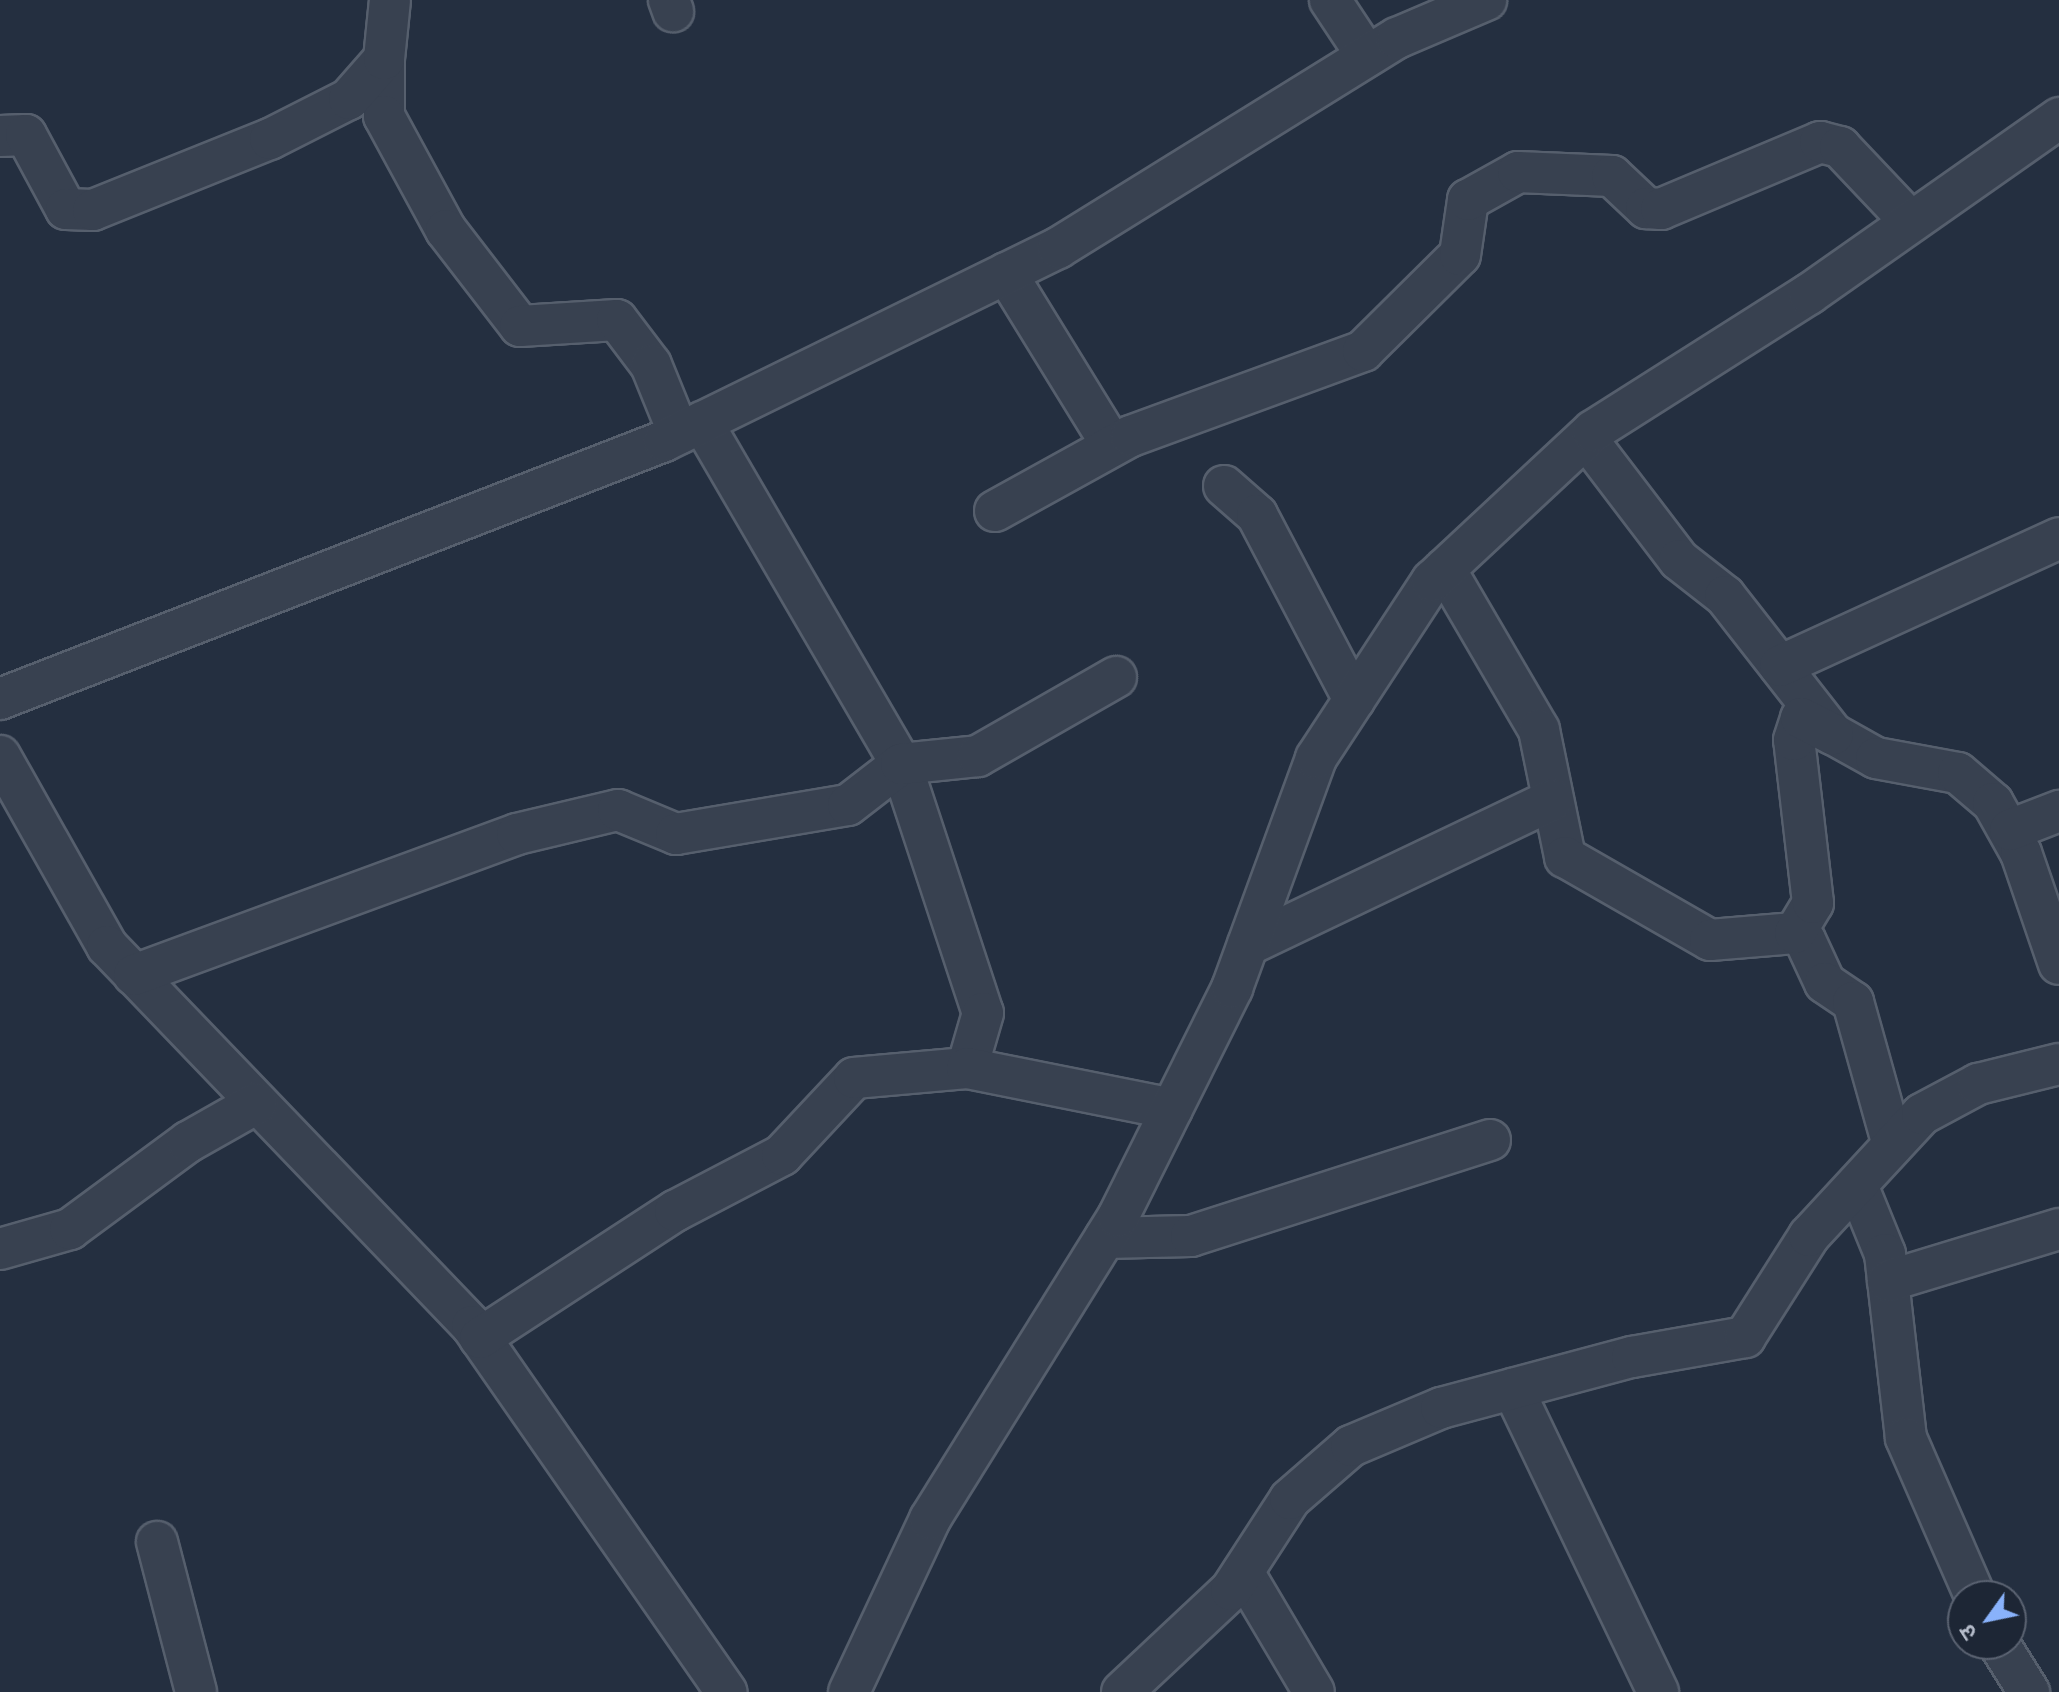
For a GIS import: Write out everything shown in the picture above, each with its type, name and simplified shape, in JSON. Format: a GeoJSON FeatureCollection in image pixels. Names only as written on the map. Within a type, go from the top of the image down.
{"type":"FeatureCollection","features":[{"type":"Feature","properties":{"kind":"street"},"geometry":{"type":"LineString","coordinates":[[390,0],[384,59],[384,116],[446,230],[520,326],[617,320],[651,365],[901,764],[983,1013],[967,1068]]}},
{"type":"Feature","properties":{"kind":"street"},"geometry":{"type":"LineString","coordinates":[[1330,0],[1367,56]]}},
{"type":"Feature","properties":{"kind":"street"},"geometry":{"type":"LineString","coordinates":[[0,699],[691,428],[1006,273],[1367,56],[1486,0]]}},
{"type":"Feature","properties":{"kind":"street"},"geometry":{"type":"LineString","coordinates":[[0,136],[26,135],[66,209],[93,210],[349,99],[384,59]]}},
{"type":"Feature","properties":{"kind":"street"},"geometry":{"type":"LineString","coordinates":[[849,1692],[930,1519],[1105,1238],[1172,1109],[1248,945],[1316,758],[1445,569],[1586,438],[1911,222],[2059,118]]}},
{"type":"Feature","properties":{"kind":"street"},"geometry":{"type":"LineString","coordinates":[[995,511],[1112,445],[1377,342],[1460,255],[1468,200],[1518,172],[1612,176],[1646,208],[1661,209],[1820,142],[1840,147],[1911,222]]}},
{"type":"Feature","properties":{"kind":"street"},"geometry":{"type":"LineString","coordinates":[[1006,273],[1112,445]]}},
{"type":"Feature","properties":{"kind":"street"},"geometry":{"type":"LineString","coordinates":[[1586,438],[1679,560],[1725,596],[1833,734]]}},
{"type":"Feature","properties":{"kind":"street"},"geometry":{"type":"LineString","coordinates":[[1224,486],[1257,515],[1354,700]]}},
{"type":"Feature","properties":{"kind":"street"},"geometry":{"type":"LineString","coordinates":[[1780,666],[2059,538]]}},
{"type":"Feature","properties":{"kind":"street"},"geometry":{"type":"LineString","coordinates":[[1445,569],[1539,730],[1565,857],[1710,940],[1795,933]]}},
{"type":"Feature","properties":{"kind":"street"},"geometry":{"type":"LineString","coordinates":[[134,975],[471,846],[618,810],[676,834],[776,820],[848,805],[901,764],[978,756],[1116,677]]}},
{"type":"Feature","properties":{"kind":"street"},"geometry":{"type":"LineString","coordinates":[[1795,933],[1813,903],[1794,740],[1801,718],[1876,758],[1958,773],[2010,830],[2059,964]]}},
{"type":"Feature","properties":{"kind":"street"},"geometry":{"type":"LineString","coordinates":[[0,756],[107,946],[480,1338],[725,1692]]}},
{"type":"Feature","properties":{"kind":"street"},"geometry":{"type":"LineString","coordinates":[[1248,945],[1552,800]]}},
{"type":"Feature","properties":{"kind":"street"},"geometry":{"type":"LineString","coordinates":[[2010,830],[2059,811]]}},
{"type":"Feature","properties":{"kind":"street"},"geometry":{"type":"LineString","coordinates":[[1795,933],[1825,983],[1853,1002],[1893,1145]]}},
{"type":"Feature","properties":{"kind":"street"},"geometry":{"type":"LineString","coordinates":[[1122,1692],[1243,1572],[1290,1499],[1351,1446],[1441,1408],[1745,1337],[1809,1236],[1922,1114],[1978,1084],[2059,1064]]}},
{"type":"Feature","properties":{"kind":"street"},"geometry":{"type":"LineString","coordinates":[[480,1338],[675,1211],[782,1155],[854,1078],[967,1068],[1172,1109]]}},
{"type":"Feature","properties":{"kind":"street"},"geometry":{"type":"LineString","coordinates":[[0,1249],[70,1229],[188,1142],[257,1103]]}},
{"type":"Feature","properties":{"kind":"street"},"geometry":{"type":"LineString","coordinates":[[1105,1238],[1191,1236],[1490,1140]]}},
{"type":"Feature","properties":{"kind":"street"},"geometry":{"type":"LineString","coordinates":[[1857,1185],[1888,1281],[1906,1438],[1968,1580]]}},
{"type":"Feature","properties":{"kind":"street"},"geometry":{"type":"LineString","coordinates":[[1888,1281],[2059,1229]]}},
{"type":"Feature","properties":{"kind":"street"},"geometry":{"type":"LineString","coordinates":[[1513,1389],[1658,1692]]}},
{"type":"Feature","properties":{"kind":"street"},"geometry":{"type":"LineString","coordinates":[[157,1542],[196,1692]]}},
{"type":"Feature","properties":{"kind":"street"},"geometry":{"type":"LineString","coordinates":[[1243,1572],[1314,1692]]}},
{"type":"Feature","properties":{"kind":"street"},"geometry":{"type":"LineString","coordinates":[[2009,1660],[2029,1692]]}}]}
